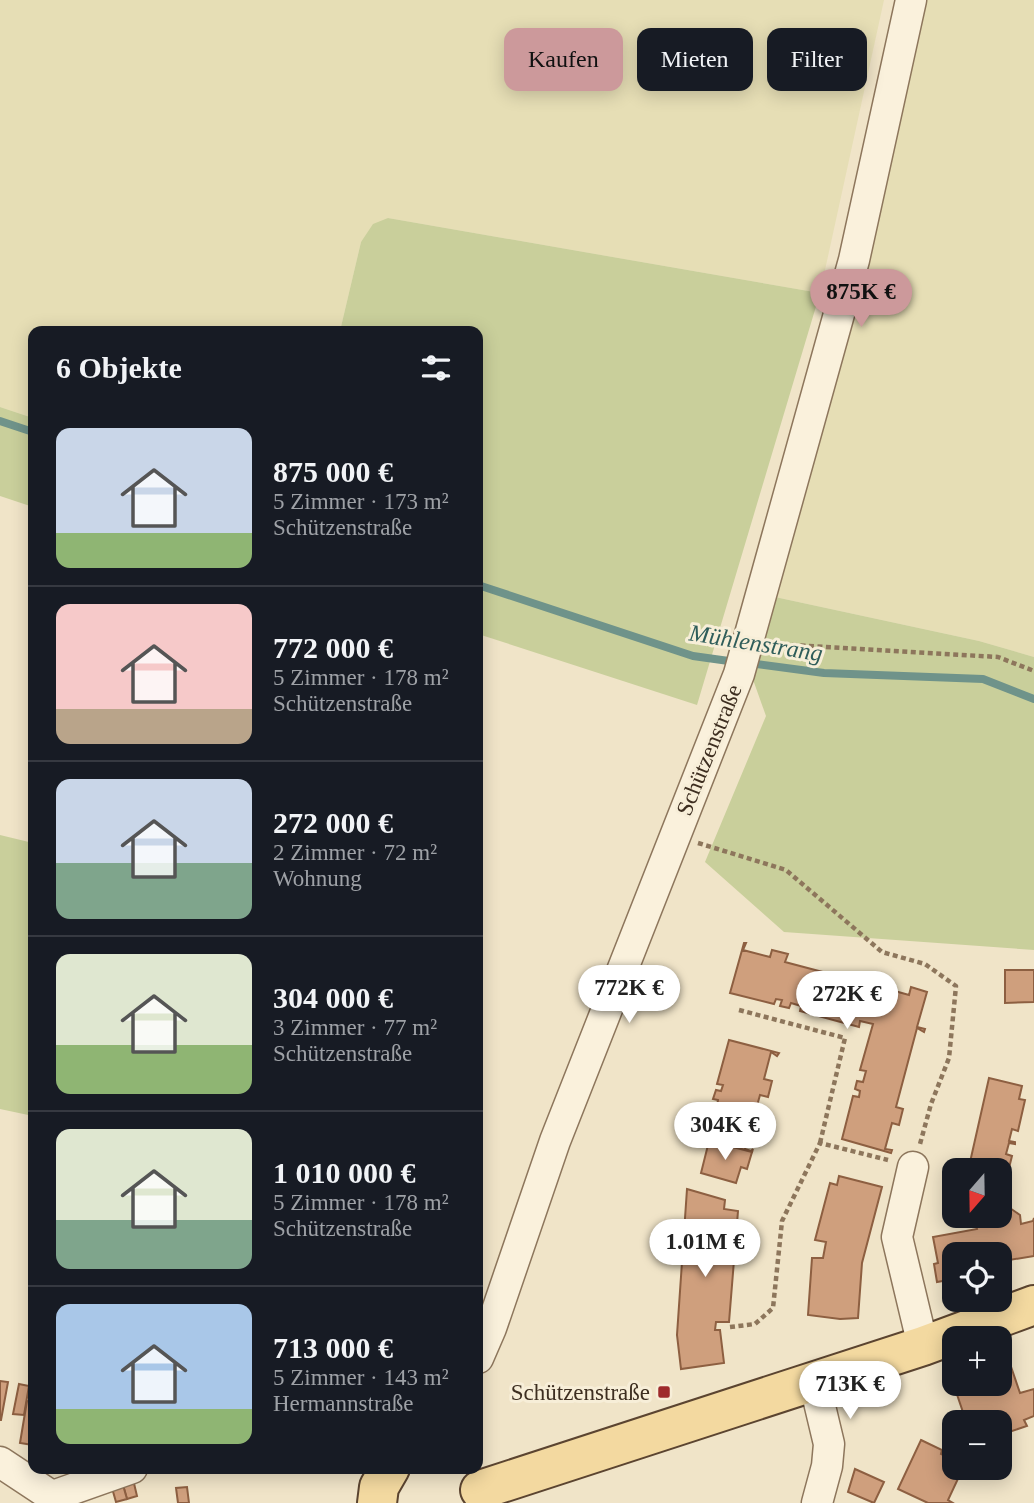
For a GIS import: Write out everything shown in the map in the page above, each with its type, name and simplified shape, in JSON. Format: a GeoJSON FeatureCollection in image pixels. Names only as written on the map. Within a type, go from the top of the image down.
{"type":"FeatureCollection","features":[{"type":"Feature","properties":{"kind":"main road"},"geometry":{"type":"LineString","coordinates":[[477,1487],[923,1346],[1034,1305]]}},
{"type":"Feature","properties":{"kind":"main road"},"geometry":{"type":"LineString","coordinates":[[377,1503],[379,1487],[387,1474]]}},
{"type":"Feature","properties":{"kind":"street","name":"Schützenstraße"},"geometry":{"type":"LineString","coordinates":[[483,1346],[555,1141],[739,674],[854,260],[911,0]]}},
{"type":"Feature","properties":{"kind":"street"},"geometry":{"type":"LineString","coordinates":[[913,1167],[897,1237],[923,1346]]}},
{"type":"Feature","properties":{"kind":"street"},"geometry":{"type":"LineString","coordinates":[[814,1381],[829,1444],[827,1466],[817,1503]]}},
{"type":"Feature","properties":{"kind":"street"},"geometry":{"type":"LineString","coordinates":[[0,1462],[57,1500],[118,1474]]}},
{"type":"Feature","properties":{"kind":"path"},"geometry":{"type":"LineString","coordinates":[[748,642],[998,657],[1034,671]]}},
{"type":"Feature","properties":{"kind":"path"},"geometry":{"type":"LineString","coordinates":[[675,836],[786,870],[883,952],[925,964],[956,986],[949,1058],[931,1104],[913,1167],[820,1143]]}},
{"type":"Feature","properties":{"kind":"path"},"geometry":{"type":"LineString","coordinates":[[730,1327],[755,1324],[773,1308],[782,1221],[820,1143],[845,1038],[739,1010]]}},
{"type":"Feature","properties":{"kind":"shaded area"},"geometry":{"type":"Polygon","coordinates":[[[0,0],[884,0],[867,78],[867,28],[767,28],[767,91],[864,91],[820,293],[388,218],[361,242],[341,326],[28,326],[28,416],[0,407],[0,0]]]}},
{"type":"Feature","properties":{"kind":"shaded area"},"geometry":{"type":"Polygon","coordinates":[[[922,0],[1034,0],[1034,657],[979,641],[775,597],[922,0]]]}},
{"type":"Feature","properties":{"kind":"green space"},"geometry":{"type":"Polygon","coordinates":[[[388,218],[820,293],[697,705],[483,636],[483,326],[341,326],[361,242],[373,224],[388,218]]]}},
{"type":"Feature","properties":{"kind":"green space"},"geometry":{"type":"Polygon","coordinates":[[[0,407],[28,416],[28,505],[0,496],[0,407]]]}},
{"type":"Feature","properties":{"kind":"green space"},"geometry":{"type":"Polygon","coordinates":[[[775,597],[979,641],[1034,657],[1034,950],[784,932],[705,862],[766,716],[751,674],[775,597]]]}},
{"type":"Feature","properties":{"kind":"green space"},"geometry":{"type":"Polygon","coordinates":[[[0,835],[28,842],[28,1115],[0,1109],[0,835]]]}},
{"type":"Feature","properties":{"kind":"building"},"geometry":{"type":"Polygon","coordinates":[[[744,943],[743,950],[770,957],[772,950],[788,954],[785,962],[868,984],[869,976],[872,977],[870,985],[882,988],[884,980],[887,981],[884,988],[909,995],[911,987],[927,992],[917,1027],[925,1029],[924,1032],[917,1028],[896,1107],[903,1109],[899,1125],[892,1123],[885,1149],[892,1150],[891,1153],[842,1139],[853,1096],[859,1097],[860,1091],[855,1089],[857,1081],[863,1082],[866,1071],[860,1070],[873,1024],[860,1021],[859,1027],[800,1011],[801,1006],[791,1003],[789,1008],[780,1006],[782,1000],[776,999],[774,1004],[730,993],[744,943]]]}},
{"type":"Feature","properties":{"kind":"building"},"geometry":{"type":"Polygon","coordinates":[[[1005,970],[1034,970],[1034,1002],[1005,1003],[1005,970]]]}},
{"type":"Feature","properties":{"kind":"building"},"geometry":{"type":"Polygon","coordinates":[[[729,1040],[779,1053],[777,1056],[771,1052],[764,1079],[772,1081],[768,1097],[760,1095],[745,1149],[753,1149],[752,1152],[702,1139],[710,1109],[716,1111],[718,1100],[713,1099],[716,1090],[721,1091],[723,1085],[717,1084],[729,1040]]]}},
{"type":"Feature","properties":{"kind":"building"},"geometry":{"type":"Polygon","coordinates":[[[989,1078],[1022,1086],[1019,1099],[1025,1100],[1018,1131],[1012,1129],[1009,1141],[1015,1144],[1009,1143],[1006,1154],[1012,1158],[971,1158],[989,1078]]]}},
{"type":"Feature","properties":{"kind":"building"},"geometry":{"type":"Polygon","coordinates":[[[702,1139],[752,1152],[747,1169],[741,1167],[736,1183],[701,1173],[709,1141],[702,1139]]]}},
{"type":"Feature","properties":{"kind":"building"},"geometry":{"type":"Polygon","coordinates":[[[839,1176],[882,1187],[862,1263],[858,1318],[808,1315],[812,1258],[823,1258],[826,1242],[815,1240],[830,1183],[837,1185],[839,1176]]]}},
{"type":"Feature","properties":{"kind":"building"},"geometry":{"type":"Polygon","coordinates":[[[687,1189],[725,1200],[724,1209],[738,1211],[729,1322],[716,1322],[715,1330],[720,1330],[724,1363],[681,1369],[677,1335],[687,1189]]]}},
{"type":"Feature","properties":{"kind":"building"},"geometry":{"type":"Polygon","coordinates":[[[1012,1209],[1020,1215],[1021,1224],[1033,1221],[1034,1218],[1034,1256],[1012,1260],[1012,1242],[942,1242],[942,1281],[937,1282],[934,1264],[938,1263],[933,1237],[977,1229],[1012,1228],[1012,1209]]]}},
{"type":"Feature","properties":{"kind":"building"},"geometry":{"type":"Polygon","coordinates":[[[1012,1370],[1020,1393],[1034,1389],[1034,1416],[1024,1420],[1027,1426],[1012,1431],[1012,1410],[962,1410],[957,1396],[1012,1396],[1012,1370]]]}},
{"type":"Feature","properties":{"kind":"building"},"geometry":{"type":"Polygon","coordinates":[[[0,1381],[8,1382],[1,1420],[0,1420],[0,1381]]]}},
{"type":"Feature","properties":{"kind":"building"},"geometry":{"type":"Polygon","coordinates":[[[19,1384],[28,1386],[24,1415],[13,1414],[19,1384]]]}},
{"type":"Feature","properties":{"kind":"building"},"geometry":{"type":"Polygon","coordinates":[[[27,1401],[28,1401],[28,1444],[20,1443],[27,1401]]]}},
{"type":"Feature","properties":{"kind":"building"},"geometry":{"type":"Polygon","coordinates":[[[921,1440],[942,1450],[942,1480],[957,1480],[948,1500],[953,1503],[928,1503],[898,1489],[921,1440]]]}},
{"type":"Feature","properties":{"kind":"building"},"geometry":{"type":"Polygon","coordinates":[[[855,1469],[884,1482],[874,1503],[848,1492],[855,1469]]]}},
{"type":"Feature","properties":{"kind":"building"},"geometry":{"type":"Polygon","coordinates":[[[132,1475],[137,1496],[127,1499],[121,1478],[132,1475]]]}},
{"type":"Feature","properties":{"kind":"building"},"geometry":{"type":"Polygon","coordinates":[[[121,1478],[127,1499],[116,1502],[110,1481],[121,1478]]]}},
{"type":"Feature","properties":{"kind":"building"},"geometry":{"type":"Polygon","coordinates":[[[187,1487],[189,1503],[178,1503],[176,1488],[187,1487]]]}},
{"type":"Feature","properties":{"kind":"waterway","name":"Mühlenstrang"},"geometry":{"type":"LineString","coordinates":[[0,421],[28,430]]}},
{"type":"Feature","properties":{"kind":"waterway","name":"Mühlenstrang"},"geometry":{"type":"LineString","coordinates":[[483,587],[693,656],[736,662]]}},
{"type":"Feature","properties":{"kind":"waterway","name":"Mühlenstrang"},"geometry":{"type":"LineString","coordinates":[[749,663],[824,673],[983,679],[1034,699]]}},
{"type":"Feature","properties":{"kind":"place","name":"Schützenstraße"},"geometry":{"type":"Point","coordinates":[664,1392]}}]}
